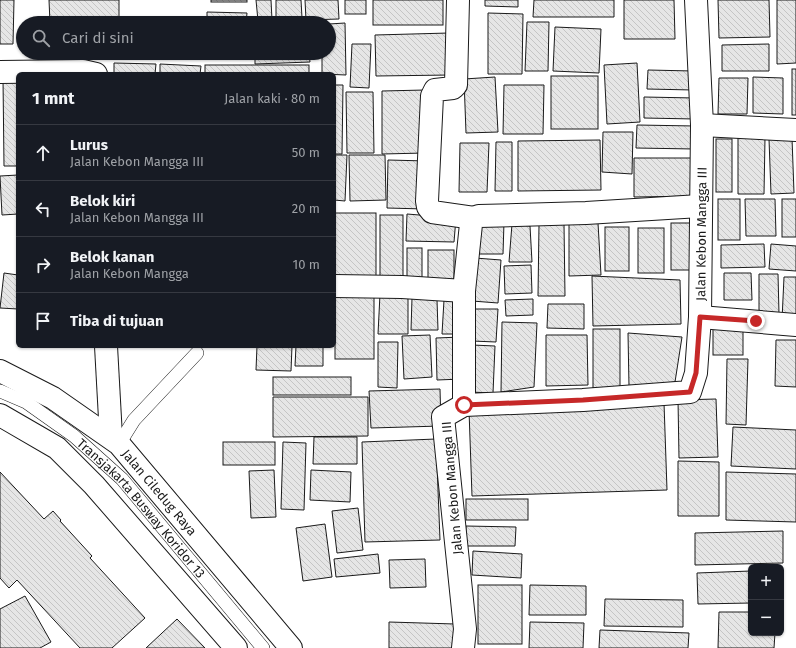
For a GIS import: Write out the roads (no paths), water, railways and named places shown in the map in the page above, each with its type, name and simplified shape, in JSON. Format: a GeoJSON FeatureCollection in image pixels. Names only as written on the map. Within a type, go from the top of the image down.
{"type":"FeatureCollection","features":[{"type":"Feature","properties":{"kind":"street"},"geometry":{"type":"LineString","coordinates":[[458,0],[456,85],[453,88],[435,90],[432,96],[427,201],[428,207],[432,212],[474,218],[480,216],[586,213],[700,206]]}},
{"type":"Feature","properties":{"kind":"street","name":"Jalan Kebon Mangga III"},"geometry":{"type":"LineString","coordinates":[[463,648],[465,629],[443,417],[464,405],[583,400],[690,392],[696,373],[700,317],[702,125],[696,0]]}},
{"type":"Feature","properties":{"kind":"street"},"geometry":{"type":"LineString","coordinates":[[0,72],[87,72]]}},
{"type":"Feature","properties":{"kind":"street"},"geometry":{"type":"LineString","coordinates":[[702,125],[796,130]]}},
{"type":"Feature","properties":{"kind":"street"},"geometry":{"type":"LineString","coordinates":[[464,405],[464,291],[471,224],[474,218]]}},
{"type":"Feature","properties":{"kind":"street"},"geometry":{"type":"LineString","coordinates":[[336,286],[402,287],[464,291]]}},
{"type":"Feature","properties":{"kind":"street"},"geometry":{"type":"LineString","coordinates":[[700,317],[796,325]]}},
{"type":"Feature","properties":{"kind":"street"},"geometry":{"type":"LineString","coordinates":[[106,348],[115,440]]}},
{"type":"Feature","properties":{"kind":"street","name":"Jalan Ciledug Raya"},"geometry":{"type":"LineString","coordinates":[[0,372],[53,398],[115,440],[291,648]]}},
{"type":"Feature","properties":{"kind":"street"},"geometry":{"type":"LineString","coordinates":[[0,415],[57,448],[94,485],[236,648]]}},
{"type":"Feature","properties":{"kind":"lane"},"geometry":{"type":"LineString","coordinates":[[115,440],[197,354]]}},
{"type":"Feature","properties":{"kind":"lane","name":"Transjakarta Busway Koridor 13"},"geometry":{"type":"LineString","coordinates":[[0,391],[26,402],[74,436],[122,479],[263,648]]}}]}
